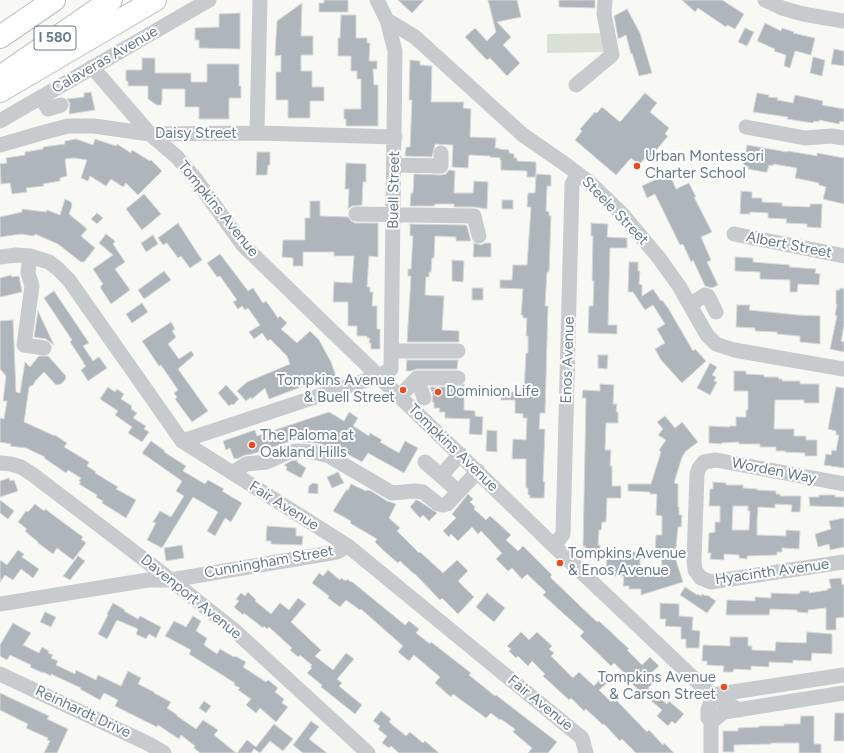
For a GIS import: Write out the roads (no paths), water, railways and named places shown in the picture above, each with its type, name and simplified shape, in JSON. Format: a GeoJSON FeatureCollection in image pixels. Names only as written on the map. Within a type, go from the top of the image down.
{"type":"FeatureCollection","features":[{"type":"Feature","properties":{"kind":"highway","name":"I 580"},"geometry":{"type":"LineString","coordinates":[[0,37],[54,0]]}},
{"type":"Feature","properties":{"kind":"highway","name":"I 580"},"geometry":{"type":"LineString","coordinates":[[0,77],[111,0]]}},
{"type":"Feature","properties":{"kind":"highway"},"geometry":{"type":"LineString","coordinates":[[0,91],[155,0]]}},
{"type":"Feature","properties":{"kind":"street","name":"Calaveras Avenue"},"geometry":{"type":"LineString","coordinates":[[0,121],[209,0]]}},
{"type":"Feature","properties":{"kind":"street"},"geometry":{"type":"LineString","coordinates":[[257,133],[260,0]]}},
{"type":"Feature","properties":{"kind":"street","name":"Buell Street"},"geometry":{"type":"LineString","coordinates":[[377,0],[387,20],[395,51],[391,369],[379,376]]}},
{"type":"Feature","properties":{"kind":"street"},"geometry":{"type":"LineString","coordinates":[[576,85],[612,54],[604,14],[605,0]]}},
{"type":"Feature","properties":{"kind":"street"},"geometry":{"type":"LineString","coordinates":[[764,0],[782,8],[803,14],[844,22]]}},
{"type":"Feature","properties":{"kind":"street","name":"Steele Street"},"geometry":{"type":"LineString","coordinates":[[387,20],[415,37],[523,135],[590,183],[623,215],[675,280],[690,304],[706,335],[716,344],[734,350],[844,369]]}},
{"type":"Feature","properties":{"kind":"street","name":"Tompkins Avenue"},"geometry":{"type":"LineString","coordinates":[[92,67],[150,134],[177,157],[194,176],[243,245],[554,546],[706,690],[739,710]]}},
{"type":"Feature","properties":{"kind":"street"},"geometry":{"type":"LineString","coordinates":[[41,97],[48,109],[61,105]]}},
{"type":"Feature","properties":{"kind":"street","name":"Daisy Street"},"geometry":{"type":"LineString","coordinates":[[0,145],[68,126],[94,126],[150,134],[257,133],[314,140],[395,137]]}},
{"type":"Feature","properties":{"kind":"street"},"geometry":{"type":"LineString","coordinates":[[746,127],[805,138],[832,136],[844,138]]}},
{"type":"Feature","properties":{"kind":"street"},"geometry":{"type":"LineString","coordinates":[[394,165],[441,166],[441,153]]}},
{"type":"Feature","properties":{"kind":"street","name":"Enos Avenue"},"geometry":{"type":"LineString","coordinates":[[554,546],[563,534],[572,184],[578,174]]}},
{"type":"Feature","properties":{"kind":"street"},"geometry":{"type":"LineString","coordinates":[[356,214],[474,216],[479,236]]}},
{"type":"Feature","properties":{"kind":"street","name":"Albert Street"},"geometry":{"type":"LineString","coordinates":[[734,234],[844,256]]}},
{"type":"Feature","properties":{"kind":"street","name":"Fair Avenue"},"geometry":{"type":"LineString","coordinates":[[0,257],[16,255],[30,256],[49,262],[58,269],[69,280],[182,441],[348,546],[582,738],[586,753]]}},
{"type":"Feature","properties":{"kind":"street"},"geometry":{"type":"LineString","coordinates":[[30,256],[28,273],[32,286],[24,345],[44,348]]}},
{"type":"Feature","properties":{"kind":"street"},"geometry":{"type":"LineString","coordinates":[[690,304],[705,295],[708,296],[716,312]]}},
{"type":"Feature","properties":{"kind":"street"},"geometry":{"type":"LineString","coordinates":[[391,351],[458,350]]}},
{"type":"Feature","properties":{"kind":"street"},"geometry":{"type":"LineString","coordinates":[[182,441],[379,376]]}},
{"type":"Feature","properties":{"kind":"street"},"geometry":{"type":"LineString","coordinates":[[400,396],[417,378],[458,378]]}},
{"type":"Feature","properties":{"kind":"street"},"geometry":{"type":"LineString","coordinates":[[417,378],[424,398]]}},
{"type":"Feature","properties":{"kind":"street"},"geometry":{"type":"LineString","coordinates":[[232,473],[246,464],[267,462],[289,452],[314,452],[329,456],[392,493],[415,491],[423,492],[438,504],[443,505],[447,504],[478,471]]}},
{"type":"Feature","properties":{"kind":"street"},"geometry":{"type":"LineString","coordinates":[[425,462],[447,481],[460,454]]}},
{"type":"Feature","properties":{"kind":"street","name":"Worden Way"},"geometry":{"type":"LineString","coordinates":[[704,462],[716,460],[844,484]]}},
{"type":"Feature","properties":{"kind":"street","name":"Hyacinth Avenue"},"geometry":{"type":"LineString","coordinates":[[704,462],[699,468],[697,474],[694,553],[695,570],[701,578],[711,582],[844,562]]}},
{"type":"Feature","properties":{"kind":"street","name":"Davenport Avenue"},"geometry":{"type":"LineString","coordinates":[[0,463],[21,467],[32,474],[172,580],[234,630],[368,753]]}},
{"type":"Feature","properties":{"kind":"street","name":"Cunningham Street"},"geometry":{"type":"LineString","coordinates":[[0,604],[148,580],[172,580],[337,552],[348,546]]}},
{"type":"Feature","properties":{"kind":"street","name":"Reinhardt Drive"},"geometry":{"type":"LineString","coordinates":[[0,674],[149,744],[164,753]]}},
{"type":"Feature","properties":{"kind":"street"},"geometry":{"type":"LineString","coordinates":[[711,753],[712,722],[708,718],[708,710],[713,695],[844,675]]}},
{"type":"Feature","properties":{"kind":"street"},"geometry":{"type":"LineString","coordinates":[[712,722],[724,712],[844,694]]}},
{"type":"Feature","properties":{"kind":"place","name":"Urban Montessori Charter School"},"geometry":{"type":"Point","coordinates":[637,166]}},
{"type":"Feature","properties":{"kind":"place","name":"Tompkins Avenue & Buell Street"},"geometry":{"type":"Point","coordinates":[403,390]}},
{"type":"Feature","properties":{"kind":"place","name":"Dominion Life"},"geometry":{"type":"Point","coordinates":[438,392]}},
{"type":"Feature","properties":{"kind":"place","name":"The Paloma at Oakland Hills"},"geometry":{"type":"Point","coordinates":[252,445]}},
{"type":"Feature","properties":{"kind":"place","name":"Tompkins Avenue & Enos Avenue"},"geometry":{"type":"Point","coordinates":[560,563]}},
{"type":"Feature","properties":{"kind":"place","name":"Tompkins Avenue & Carson Street"},"geometry":{"type":"Point","coordinates":[724,687]}}]}
